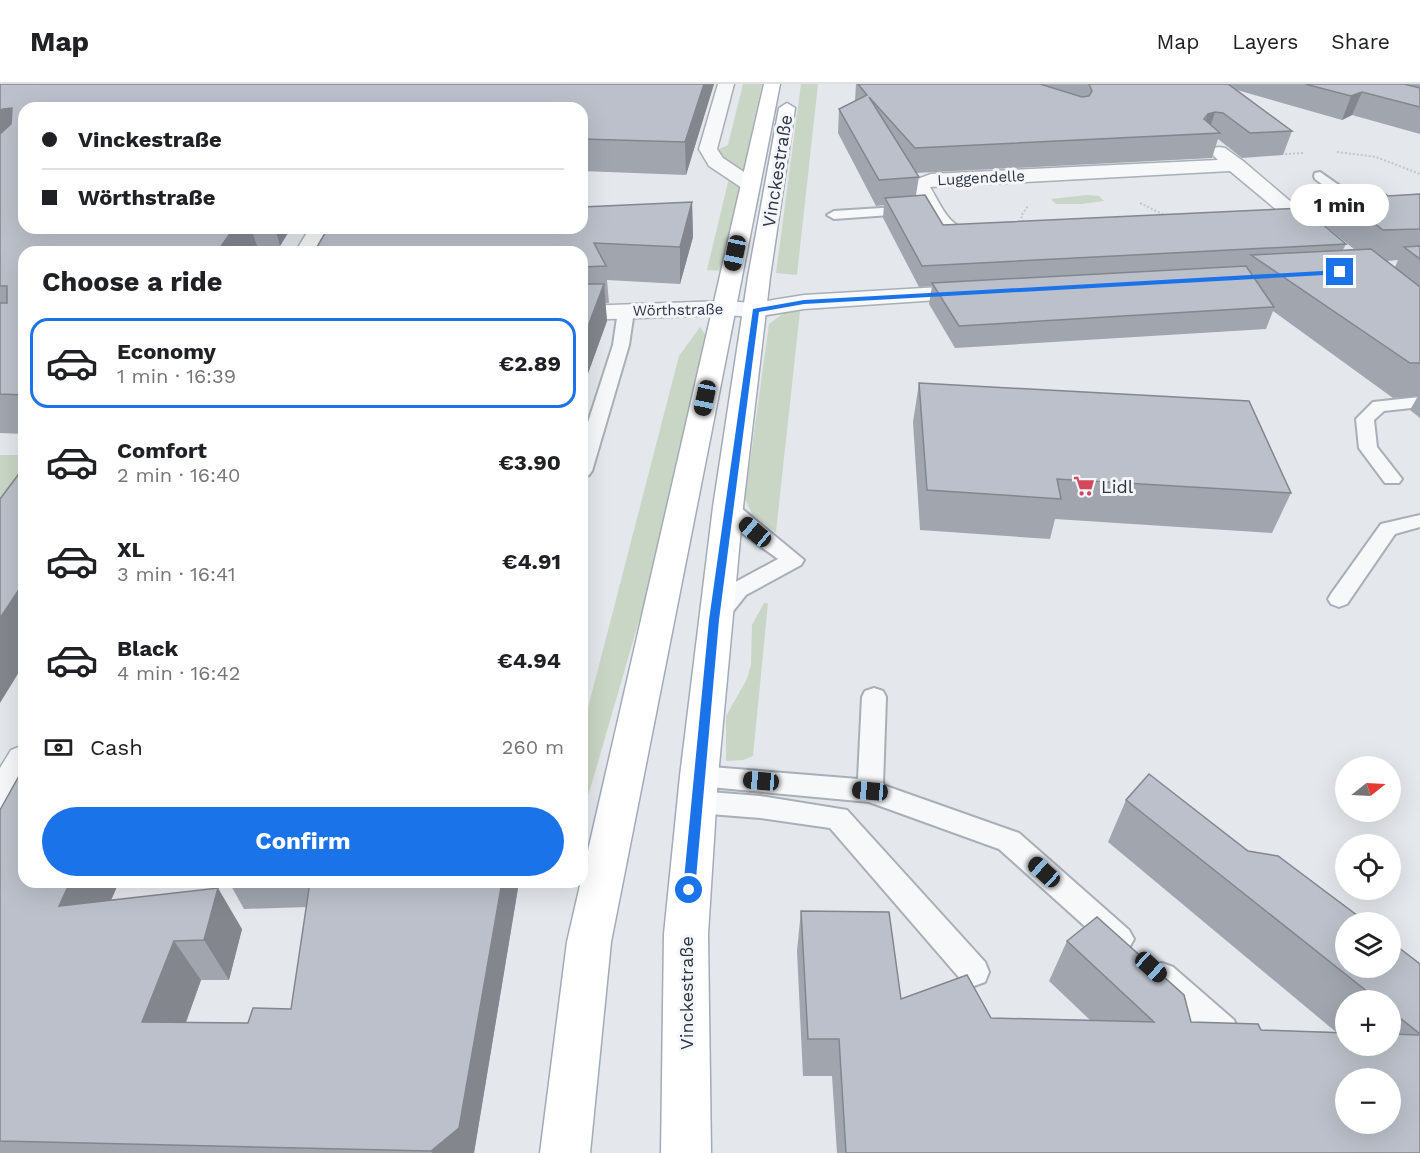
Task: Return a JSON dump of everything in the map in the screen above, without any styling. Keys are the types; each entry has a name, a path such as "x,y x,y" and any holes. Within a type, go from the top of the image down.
{"main road":[{"name":"Vinckestraße","path":"686,1153 686,934 714,620 728,507 739,309 749,184 772,84"},
{"name":"Vinckestraße","path":"565,1153 589,942 792,84"}],"street":[{"name":"Vinckestraße","path":"726,84 708,149 716,162 749,184"},
{"path":"1208,143 1336,249"},
{"name":"Luggendelle","path":"1007,233 966,235 947,229 919,185 931,180 1236,165"},
{"path":"1267,222 1301,220"},
{"name":"Wörthstraße","path":"588,313 739,309 804,302 994,291"},
{"path":"0,804 18,771"}],"lane":[{"path":"1320,176 1368,212 1383,216 1420,217"},
{"path":"834,215 933,208"},
{"path":"588,452 621,345 626,310"},
{"path":"1392,479 1368,448 1365,419 1378,406 1420,402"},
{"path":"714,620 738,590 793,560 744,523 728,507"},
{"path":"1339,599 1388,529 1420,521"},
{"path":"870,791 874,697"},
{"path":"698,789 870,791 1009,841 1222,1031"},
{"path":"698,789 760,807 838,818 974,972"}],"green space":[{"path":"743,84 762,84 743,173 740,174 718,153 719,149 728,145"},
{"path":"801,84 818,84 797,275 776,273"},
{"path":"729,178 740,189 723,271 707,270"},
{"path":"1099,196 1104,201 1056,204 1051,199"},
{"path":"800,311 776,532 752,514 745,498 769,324 784,313"},
{"path":"700,327 707,337 660,548 588,796 588,708 679,356"},
{"path":"0,455 18,455 18,499 0,521"},
{"path":"764,603 768,603 753,756 743,760 726,761 726,716 747,679 751,665 752,625"}],"building":[{"path":"0,84 704,84 685,142 588,139 588,102 18,102 18,234 230,234 221,246 18,246 18,395 0,394 0,303 7,303 7,286 0,286 0,134 11,124 12,108 0,111"},
{"path":"858,84 1040,84 1082,97 1089,96 1092,91 1089,84 1228,84 1292,131 1250,133 1223,113 1215,112 1208,114 1204,119 1220,133 915,148 869,97 919,177 879,180 839,109 867,95"},
{"path":"1305,84 1404,84 1420,88 1420,107 1362,92 1351,96"},
{"path":"1383,192 1388,196 1420,194 1420,229 1383,230 1336,194"},
{"path":"925,195 943,225 1303,208 1346,244 922,266 885,198"},
{"path":"692,202 680,247 594,243 606,266 588,267 588,246 318,246 324,234 588,234 588,207"},
{"path":"1420,246 1420,259 1404,247"},
{"path":"1371,249 1420,287 1420,363 1410,363 1251,255"},
{"path":"1246,266 1274,307 959,326 932,283"},
{"path":"588,284 604,284 588,326"},
{"path":"919,383 1249,401 1291,493 1057,479 1061,499 927,490"},
{"path":"18,475 18,591 0,618 0,499"},
{"path":"1149,774 1248,851 1278,856 1353,912 1335,912 1335,966 1126,800"},
{"path":"18,778 18,888 67,888 59,906 218,888 204,940 174,941 142,1022 248,1023 253,1008 291,1009 309,888 501,888 459,1128 431,1151 0,1141 0,810"},
{"path":"801,911 889,912 901,999 967,975 991,1018 1154,1022 1067,941 1097,917 1184,995 1191,1022 1258,1024 1261,1030 1335,1033 1335,1056 1401,1056 1401,1034 1420,1035 1420,1153 846,1153 839,1039 808,1039"},
{"path":"1401,949 1420,964 1420,1034 1401,1019 1401,990 1365,990 1350,978 1401,978"}],"place":[{"name":"Lidl","path":"1084,486"}],"route":[{"path":"689,890 714,620 755,310 804,302 1340,272"}]}
